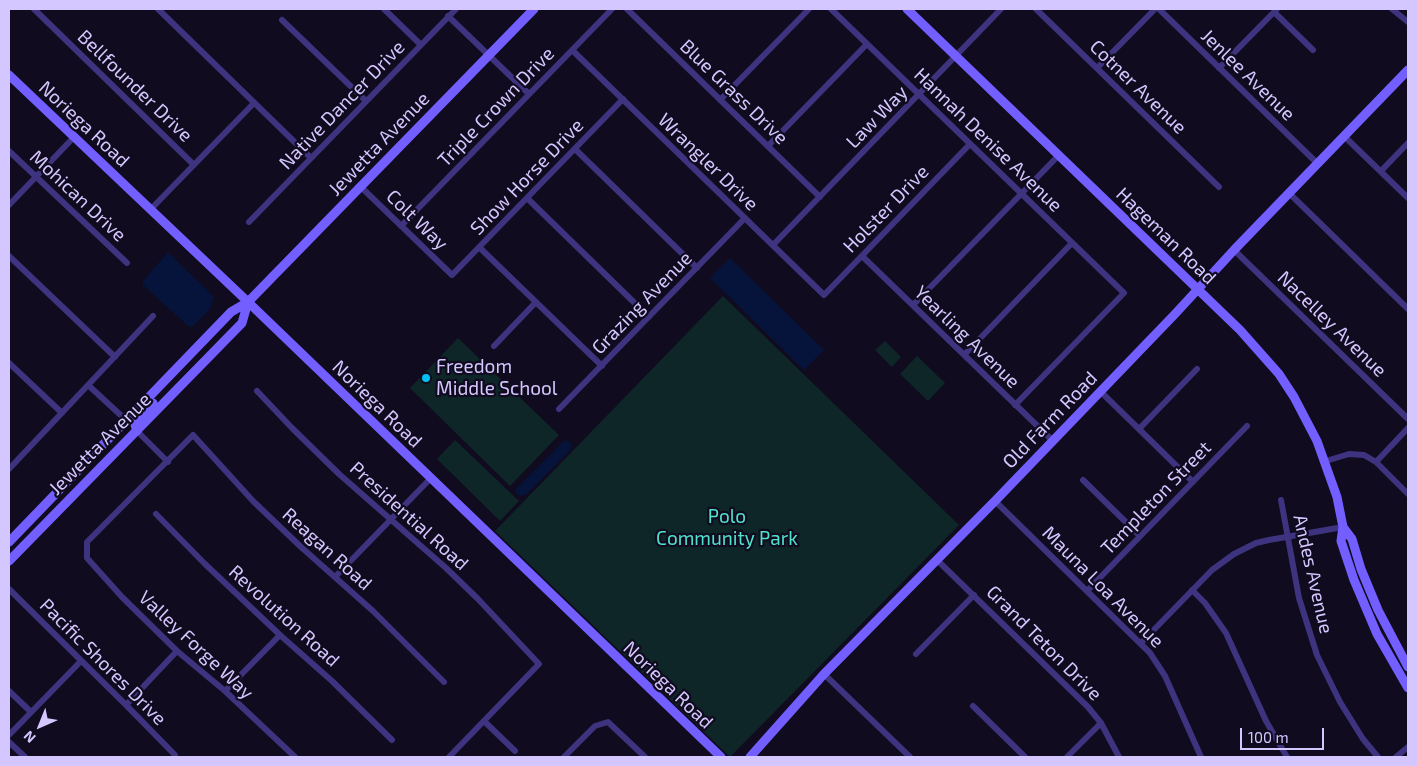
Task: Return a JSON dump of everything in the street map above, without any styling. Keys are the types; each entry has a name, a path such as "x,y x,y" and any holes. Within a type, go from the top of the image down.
{"street":[{"name":"Bellfounder Drive","path":"34,9 194,165"},
{"path":"158,9 311,158"},
{"path":"384,9 421,45"},
{"name":"Native Dancer Drive","path":"249,222 456,9"},
{"name":"Jewetta Avenue","path":"9,542 231,312 248,302 534,9"},
{"name":"Triple Crown Drive","path":"401,226 612,9"},
{"name":"Blue Grass Drive","path":"627,9 820,197"},
{"path":"720,100 809,9"},
{"name":"Hannah Denise Avenue","path":"831,9 1124,293 1015,405"},
{"name":"Hageman Road","path":"907,9 1249,338 1279,374 1306,418 1326,461 1337,497 1343,527 1341,541 1359,594 1384,647 1408,688"},
{"name":"Law Way","path":"773,245 1001,9"},
{"name":"Cotner Avenue","path":"1036,9 1219,187"},
{"path":"1097,68 1157,9"},
{"name":"Jenlee Avenue","path":"1157,9 1318,164"},
{"path":"1392,9 1408,22"},
{"path":"1219,68 1275,10 1313,50"},
{"path":"448,16 529,94"},
{"path":"282,20 366,101"},
{"path":"768,146 867,44"},
{"name":"Wrangler Drive","path":"572,50 824,295"},
{"name":"Old Farm Road","path":"750,757 824,674 995,501 1408,70"},
{"name":"Noriega Road","path":"9,75 721,757"},
{"name":"Show Horse Drive","path":"452,275 623,100"},
{"path":"150,210 254,103"},
{"path":"1344,136 1408,198"},
{"path":"9,206 74,137"},
{"path":"1381,172 1408,143"},
{"name":"Holster Drive","path":"824,295 970,144"},
{"path":"575,149 697,268"},
{"name":"Mohican Drive","path":"9,151 127,263"},
{"path":"913,305 1059,155"},
{"name":"Colt Way","path":"361,187 452,275"},
{"path":"1289,193 1408,309"},
{"path":"527,198 650,317"},
{"name":"Grazing Avenue","path":"559,409 745,218"},
{"path":"964,355 1072,244"},
{"path":"480,247 602,366"},
{"name":"Nacelley Avenue","path":"1234,250 1408,419"},
{"path":"9,256 115,356"},
{"name":"Yearling Avenue","path":"862,256 1052,440"},
{"name":"Jewetta Avenue","path":"9,561 242,323 248,302"},
{"path":"494,346 536,302"},
{"path":"9,469 153,316"},
{"path":"9,362 62,413"},
{"path":"1139,429 1197,369"},
{"path":"164,383 158,398 135,425 137,431 168,462"},
{"path":"88,385 127,421 123,433 98,459 95,472"},
{"name":"Presidential Road","path":"258,390 308,444 478,599 539,664 484,721"},
{"path":"1100,391 1193,482"},
{"name":"Templeton Street","path":"1087,590 1247,426"},
{"path":"1376,462 1408,428"},
{"name":"Reagan Road","path":"168,462 194,435 253,501 374,611 444,682"},
{"path":"1326,461 1349,454 1364,456 1376,462 1408,494"},
{"name":"Valley Forge Way","path":"168,462 87,542 87,558 122,597 177,652 225,691 295,757"},
{"path":"335,577 430,479"},
{"path":"1083,480 1140,536"},
{"name":"Andes Avenue","path":"1281,500 1299,598 1317,655 1340,702 1378,757"},
{"name":"Mauna Loa Avenue","path":"995,501 1141,643 1155,659 1165,676 1201,757"},
{"name":"Revolution Road","path":"156,514 280,635 332,681 392,740"},
{"path":"1141,643 1212,570 1234,554 1256,543 1343,527"},
{"name":"Hageman Road","path":"1343,527 1352,538 1367,583 1382,618 1408,667"},
{"path":"9,551 16,543 17,534"},
{"name":"Grand Teton Drive","path":"936,559 1088,707 1101,722 1119,757"},
{"name":"Pacific Shores Drive","path":"9,589 126,705 175,757"},
{"path":"1192,590 1205,603 1226,633 1266,722 1288,757"},
{"path":"916,654 974,595"},
{"path":"225,691 280,635"},
{"path":"126,705 177,652"},
{"path":"9,735 81,660"},
{"path":"824,674 910,757"},
{"path":"9,690 31,712"},
{"path":"973,706 1025,757"},
{"path":"449,757 484,721 515,751"},
{"path":"564,757 594,726 608,722 645,757"},
{"path":"1067,757 1101,722"},
{"path":"9,742 25,757"},
{"path":"1396,757 1408,747"}],"green space":[{"name":"Polo Community Park","path":"723,296 959,525 730,757 495,531"},
{"path":"458,338 559,435 510,486 410,388"},
{"path":"885,341 901,357 892,367 875,350"},
{"path":"917,356 945,383 928,401 900,374"},
{"path":"455,440 519,501 500,521 437,459"}],"water":[{"path":"168,252 214,297 210,309 192,327 188,326 143,285 143,281"},
{"path":"730,258 824,350 804,370 710,278"},
{"path":"565,440 571,443 571,449 527,494 518,495 515,491 517,488"}],"place":[{"name":"Freedom Middle School","path":"426,378"}]}
